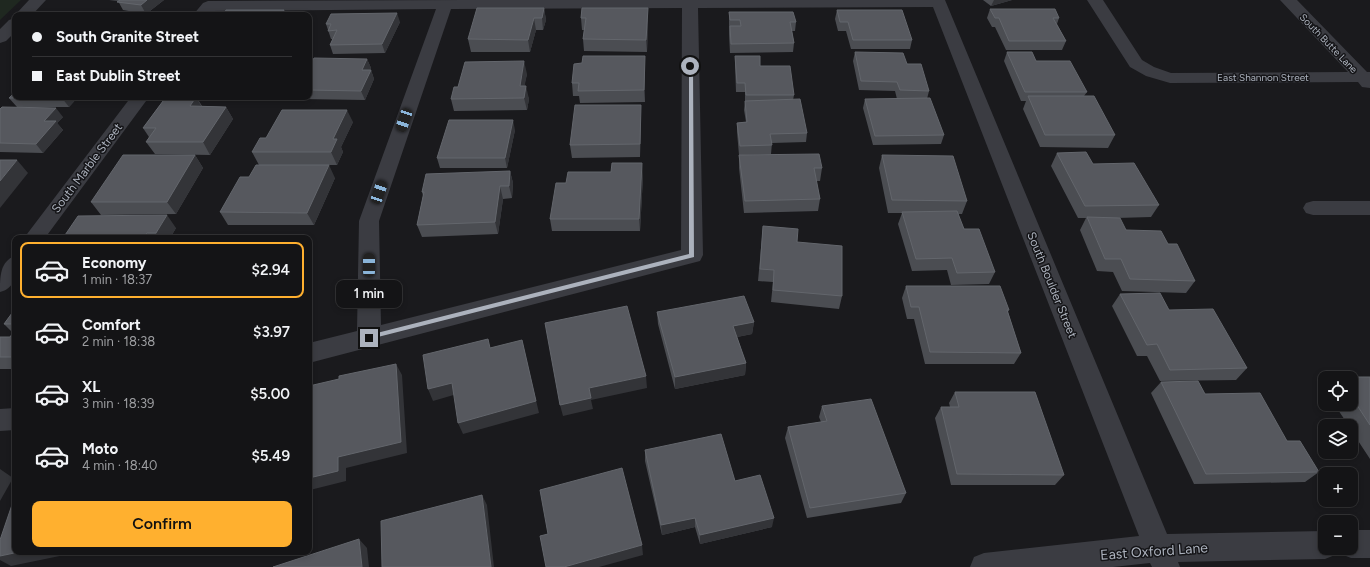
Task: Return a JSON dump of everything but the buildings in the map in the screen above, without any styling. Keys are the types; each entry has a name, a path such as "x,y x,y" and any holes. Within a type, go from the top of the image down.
{"street":[{"path":"26,12 38,0"},
{"name":"East Shannon Street","path":"1095,0 1136,63 1144,70 1156,74 1170,78 1367,80"},
{"name":"South Butte Lane","path":"1288,0 1367,80"},
{"name":"South Boulder Street","path":"690,4 939,2 1162,558"},
{"path":"205,10 445,5 690,4 692,255 312,352"},
{"path":"369,338 369,221 445,5"},
{"path":"0,38 12,26"},
{"name":"South Marble Street","path":"36,235 138,100"},
{"path":"1313,208 1370,208"},
{"path":"0,284 12,268"},
{"path":"0,420 12,419"},
{"path":"1358,544 1370,544"},
{"name":"East Oxford Lane","path":"984,567 1162,558 1318,546"}],"shaded area":[{"path":"0,0 21,0 0,20"}],"route":[{"path":"369,338 692,255 690,66"}]}
